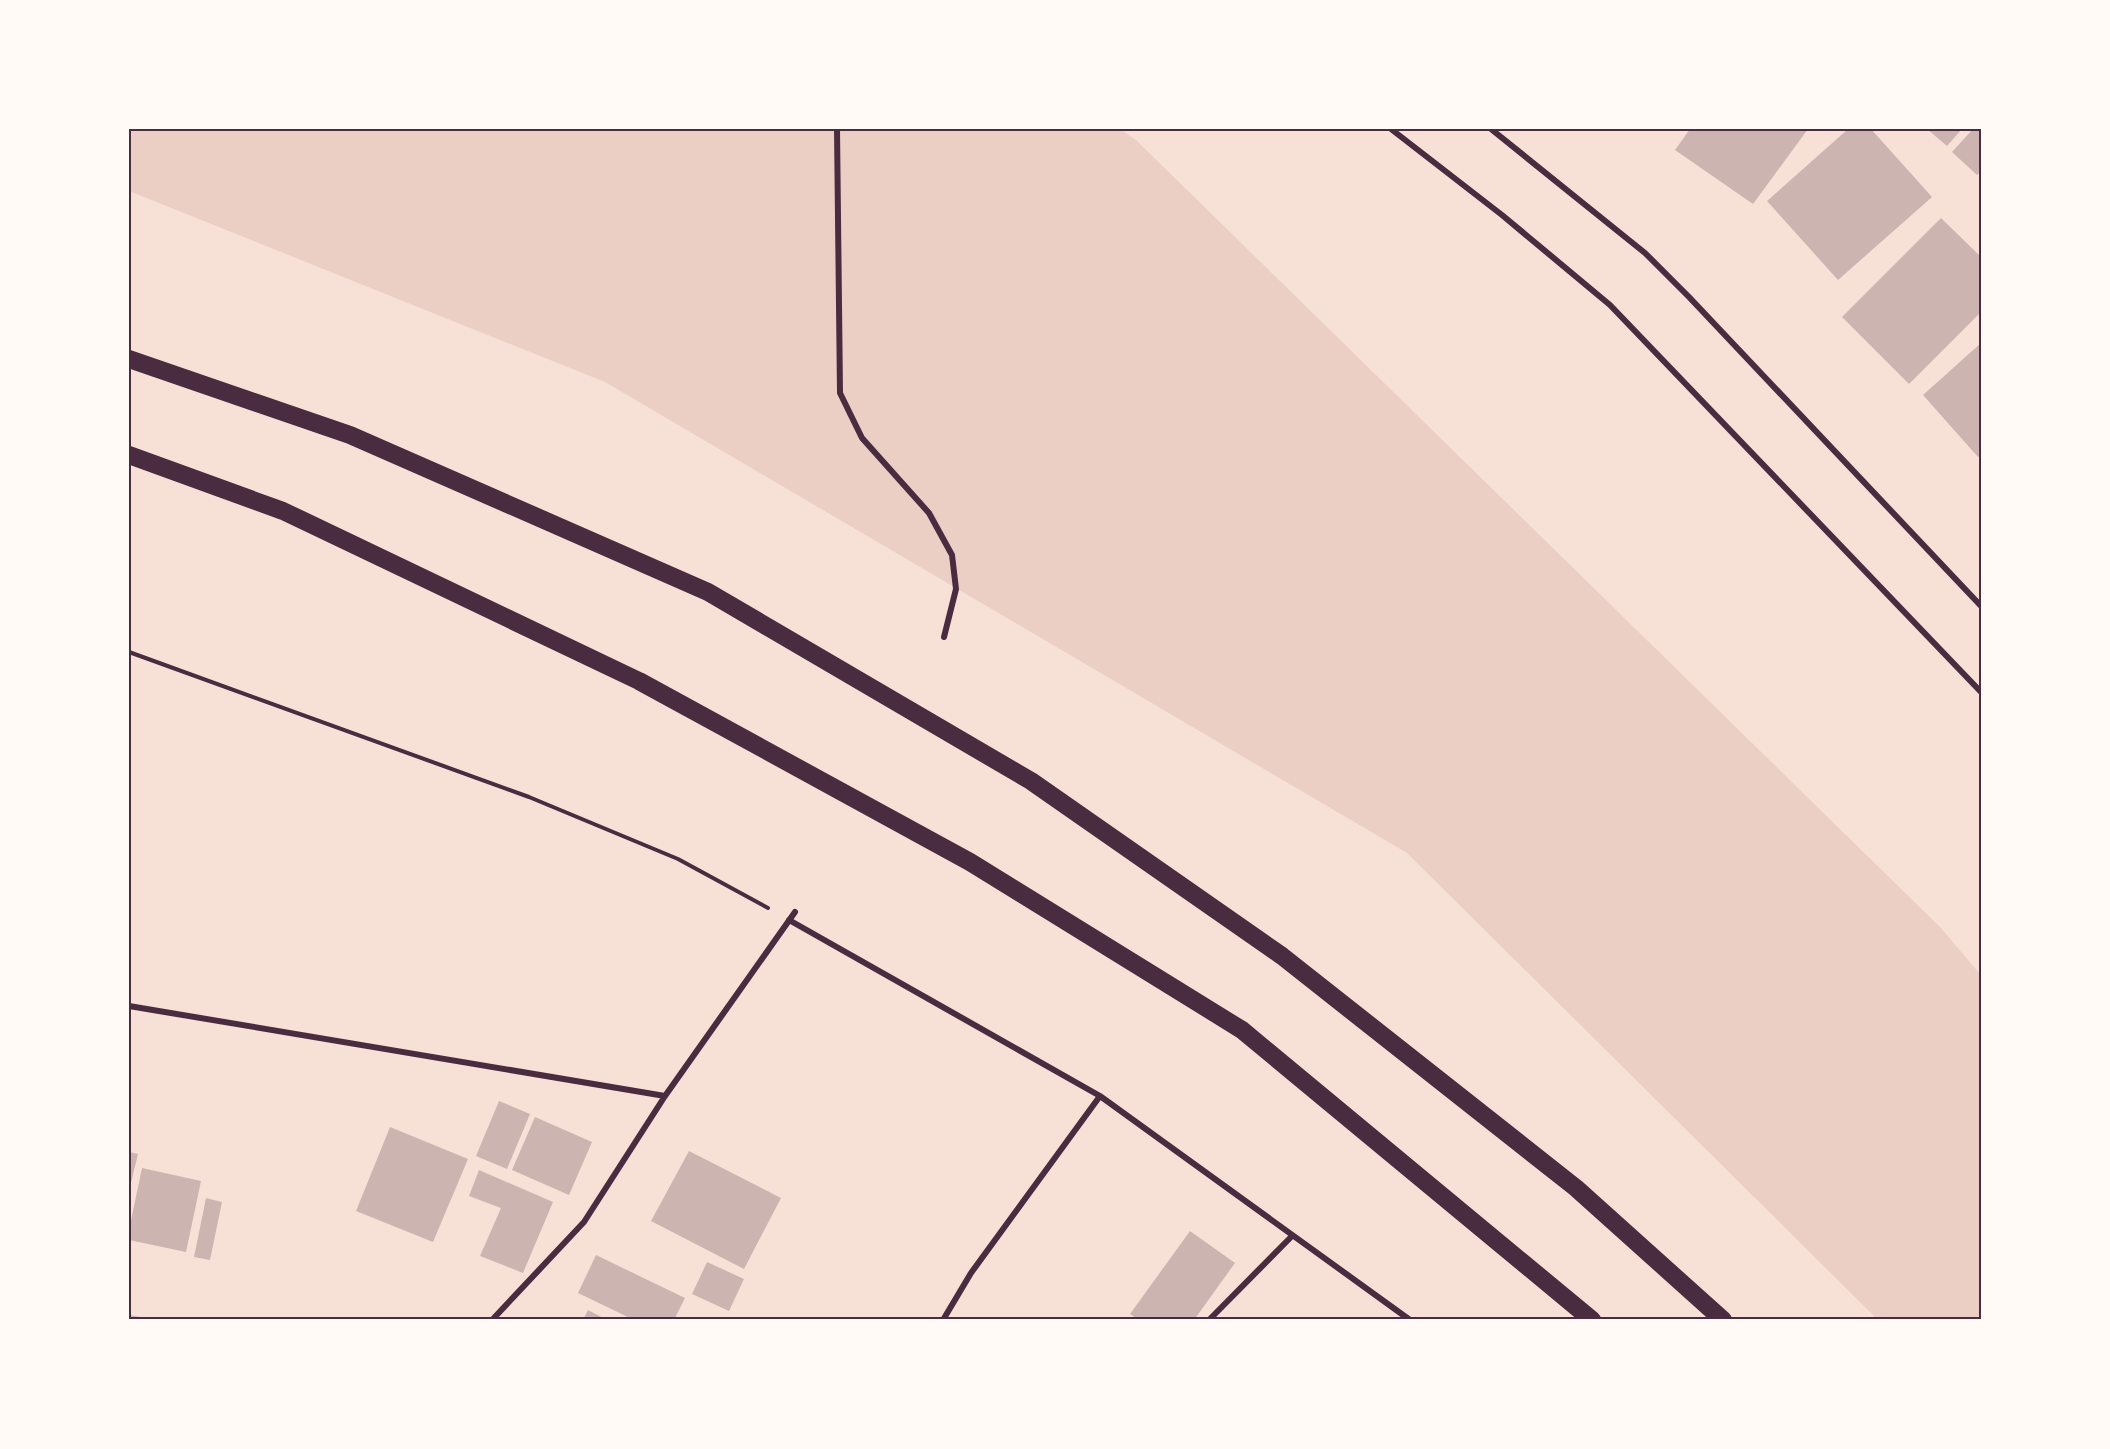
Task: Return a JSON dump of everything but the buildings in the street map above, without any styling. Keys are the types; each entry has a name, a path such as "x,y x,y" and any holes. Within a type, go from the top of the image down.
{"highway":[{"path":"129,359 350,435 708,592 1031,781 1282,956 1576,1188 1723,1320"},
{"path":"129,455 283,511 628,676 970,862 1242,1030 1592,1320"}],"street":[{"path":"837,129 840,393 862,438 929,513 952,555 956,590 944,637"},
{"path":"1391,129 1502,215 1610,305 1981,692"},
{"path":"1491,129 1644,253 1689,297 1981,606"},
{"path":"492,1320 584,1222 665,1096 795,912"},
{"path":"789,920 1100,1096 1410,1320"},
{"path":"129,1006 665,1096"},
{"path":"943,1320 971,1273 1100,1096"},
{"path":"1209,1320 1292,1236"}],"path":[{"path":"129,652 529,797 678,859 789,920"}],"shaded area":[{"path":"129,129 1120,129 1136,140 1940,927 1981,975 1981,1320 1878,1320 1407,853 605,382 129,191"}]}
